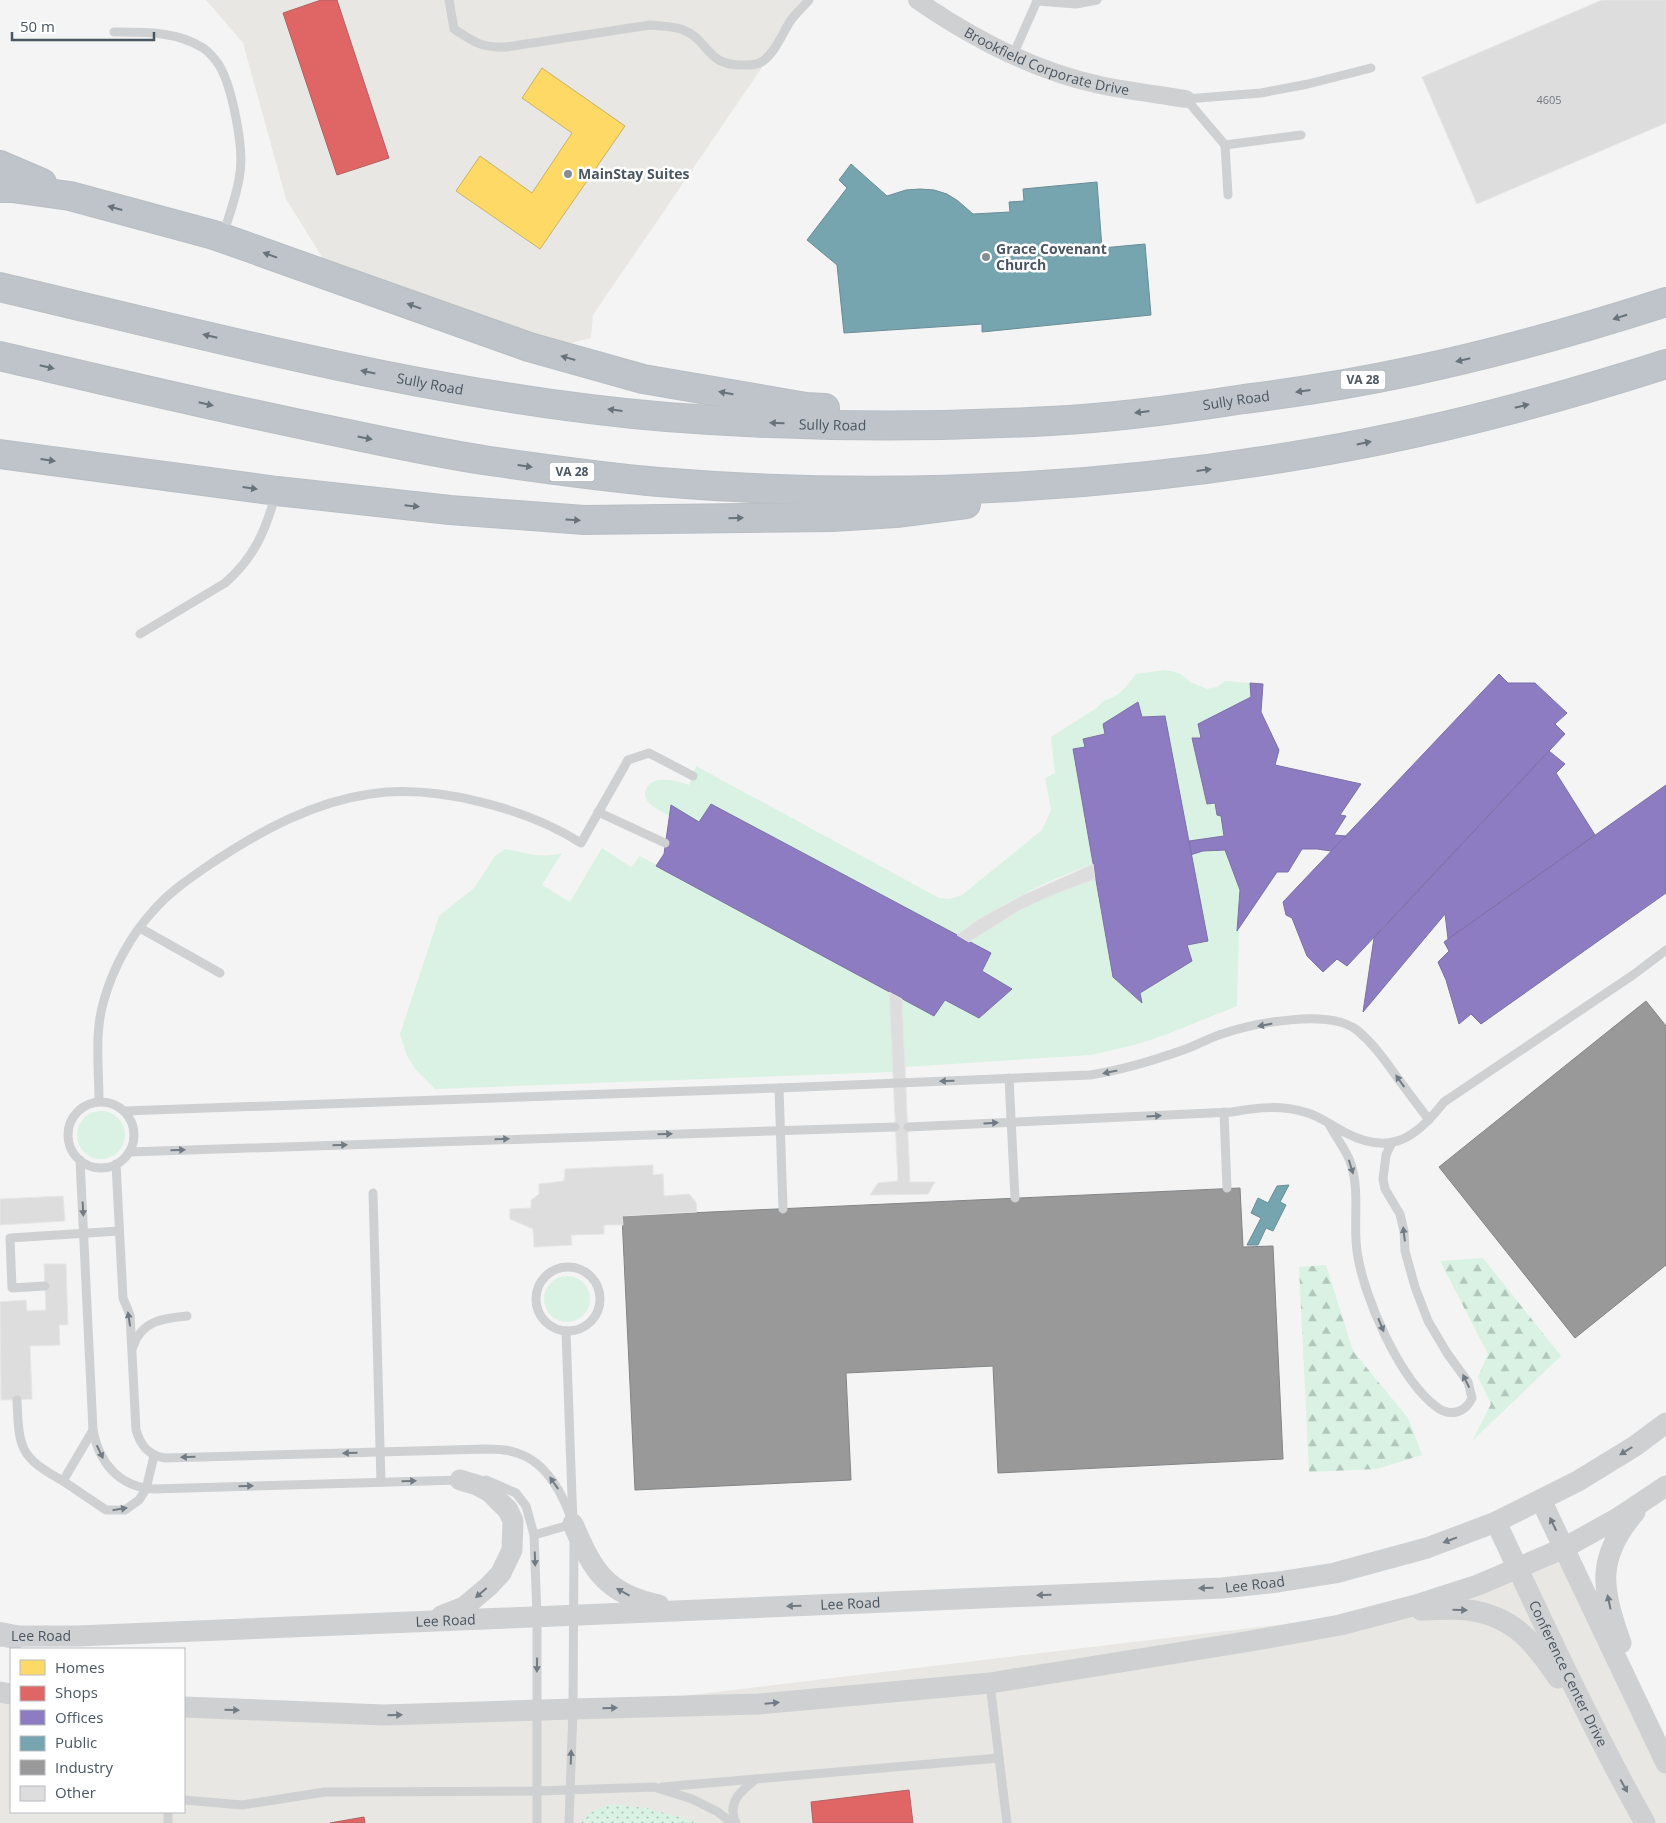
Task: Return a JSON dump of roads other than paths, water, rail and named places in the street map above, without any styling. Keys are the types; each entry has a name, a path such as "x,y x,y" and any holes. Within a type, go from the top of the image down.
{"highway":[{"path":"0,165 70,196"},
{"path":"0,188 70,196 222,238 529,348 643,379 806,407 923,417 1053,421"},
{"name":"Sully Road","path":"0,287 346,367 456,388 558,404 666,416 815,424 919,425 1053,421 1211,404 1309,390 1410,372 1511,348 1666,302"},
{"name":"VA 28","path":"0,356 201,403 404,446 486,460 658,482 851,491 931,490 1072,483 1156,476 1236,466 1316,453 1448,425 1590,388 1666,364"},
{"path":"0,454 277,492 450,510 584,520 832,517 925,510 1156,476"}],"street":[{"name":"Brookfield Corporate Drive","path":"917,0 944,19 1013,55 1065,75 1098,84 1186,99"},
{"name":"Lee Road","path":"5,1636 108,1635 1212,1588 1278,1582 1335,1573 1427,1548 1496,1522 1578,1481 1635,1446 1666,1423"},
{"path":"430,1621 464,1607 478,1596 501,1574 512,1550 513,1521 508,1510 490,1492 477,1485 460,1480"},
{"path":"185,1708 384,1715 759,1704 990,1683 1242,1643 1340,1624 1393,1611 1478,1585 1564,1548 1618,1518 1666,1486"},
{"path":"1541,1500 1662,1755"},
{"path":"1646,1500 1616,1538 1608,1554 1605,1577 1608,1600 1615,1623 1662,1755"},
{"name":"Conference Center Drive","path":"1496,1522 1609,1756 1645,1823"},
{"path":"573,1524 584,1552 596,1571 606,1582 623,1593 640,1600 686,1610"},
{"path":"1393,1611 1467,1610 1504,1620 1518,1629 1543,1655 1609,1756"}],"lane":[{"path":"449,0 454,29 488,48 506,47 650,25 681,29 695,38 713,58 723,64 745,65 761,62 772,52 792,19 809,0"},
{"path":"1013,55 1037,0 1076,4 1097,0"},
{"path":"114,32 150,32 184,39 204,49 219,65 234,112 241,160 240,174 222,238"},
{"path":"1186,99 1261,93 1308,84 1371,68"},
{"path":"1186,99 1225,145 1228,195"},
{"path":"1225,145 1301,135"},
{"path":"140,634 225,583 234,574 254,550 262,535 277,492"},
{"path":"99,1102 98,1038 102,1010 104,998 121,958 131,940 154,909 181,885 238,846 320,806 371,794 410,792 460,797 521,814 563,832 581,843 628,760 649,754 693,776"},
{"path":"598,812 666,843"},
{"path":"140,928 220,973"},
{"path":"908,1127 1224,1112 1267,1106 1290,1108 1310,1113 1364,1140 1392,1142 1402,1140 1415,1133 1444,1102 1633,975 1666,950"},
{"path":"124,1111 778,1088 1106,1073 1186,1049 1239,1030 1286,1020 1326,1019 1340,1022 1357,1030 1370,1042 1429,1120"},
{"path":"1010,1078 1015,1198"},
{"path":"778,1088 782,1209"},
{"path":"99,1102 116,1105 124,1111 130,1118 133,1128 132,1146 129,1152 116,1164 98,1168 90,1166 74,1154 68,1138 68,1130 71,1120 78,1111 86,1105 99,1102"},
{"path":"1224,1112 1227,1188"},
{"path":"1329,1124 1351,1162 1356,1198 1357,1251 1365,1282 1385,1335 1416,1387 1430,1402 1440,1410 1450,1413 1458,1412 1465,1409 1472,1398 1468,1382 1447,1353 1428,1321 1415,1287 1406,1251 1400,1214 1385,1189 1384,1166 1386,1155 1392,1142"},
{"path":"129,1152 895,1127"},
{"path":"80,1160 93,1430 101,1457 121,1479 146,1489 481,1479 516,1493 526,1506 534,1535 537,1616 537,1823"},
{"path":"116,1164 123,1298 130,1315 136,1430 139,1440 146,1450 154,1456 165,1458 486,1449 518,1453 549,1476 566,1504 573,1524"},
{"path":"373,1194 381,1482"},
{"path":"45,1286 12,1288 10,1238 119,1231"},
{"path":"572,1267 588,1274 595,1283 599,1292 599,1302 597,1312 586,1325 577,1330 566,1331 549,1325 541,1317 535,1298 543,1278 553,1270 572,1267"},
{"path":"132,1352 136,1337 145,1327 171,1317 187,1316"},
{"path":"566,1331 573,1524 574,1614 574,1709 569,1823"},
{"path":"17,1400 20,1437 28,1458 106,1510 125,1510 139,1500 146,1489 154,1456"},
{"path":"63,1481 93,1430"},
{"path":"534,1535 573,1524"},
{"path":"990,1683 1007,1823"},
{"path":"185,1800 242,1804 325,1792 537,1791 654,1787 999,1758"},
{"path":"736,1823 733,1810 735,1800 740,1791 757,1778"},
{"path":"654,1787 692,1799 718,1812 732,1823"}],"place":[{"name":"MainStay Suites","path":"568,174"},
{"name":"Grace Covenant Church","path":"986,257"}]}
